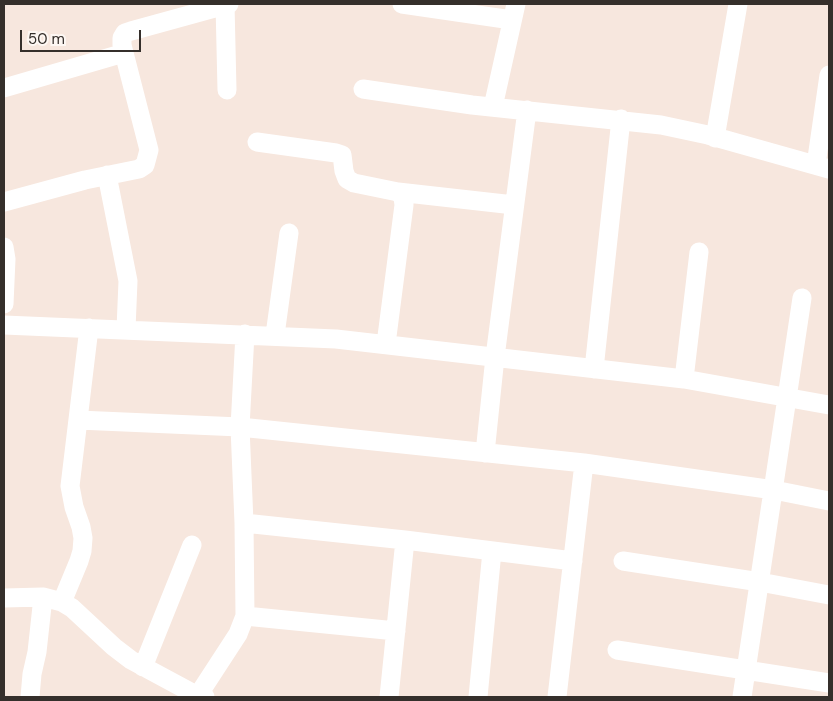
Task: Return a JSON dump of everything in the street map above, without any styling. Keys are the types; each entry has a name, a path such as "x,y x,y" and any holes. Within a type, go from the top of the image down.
{"street":[{"path":"4,202 85,180 139,169 144,165 148,150 124,53 122,38 125,33 226,4 227,90"},
{"path":"402,4 514,12 492,107"},
{"path":"715,138 738,4"},
{"path":"4,88 124,53"},
{"path":"363,89 436,101 621,119 661,125 823,167 829,75"},
{"path":"485,453 526,110"},
{"path":"594,369 621,119"},
{"path":"257,142 342,155 347,179 354,183 398,192 514,205"},
{"path":"107,175 128,281 126,329"},
{"path":"386,344 404,205 403,197 398,192"},
{"path":"275,335 289,233"},
{"path":"4,247 6,259 4,304"},
{"path":"684,379 699,252"},
{"path":"742,697 802,298"},
{"path":"4,324 336,338 684,379 829,405"},
{"path":"62,602 79,561 82,545 81,527 74,507 70,486 89,328"},
{"path":"4,598 43,597 62,602 72,608 114,647 144,667 200,697 238,634 245,616 240,427 245,334"},
{"path":"78,420 240,427 584,463 774,490 829,500"},
{"path":"557,697 584,463"},
{"path":"244,523 405,540 572,561"},
{"path":"388,697 405,540"},
{"path":"144,667 192,545"},
{"path":"478,697 492,551"},
{"path":"623,561 760,582 829,595"},
{"path":"30,697 43,597"},
{"path":"245,616 396,631"},
{"path":"617,650 829,683"}]}
